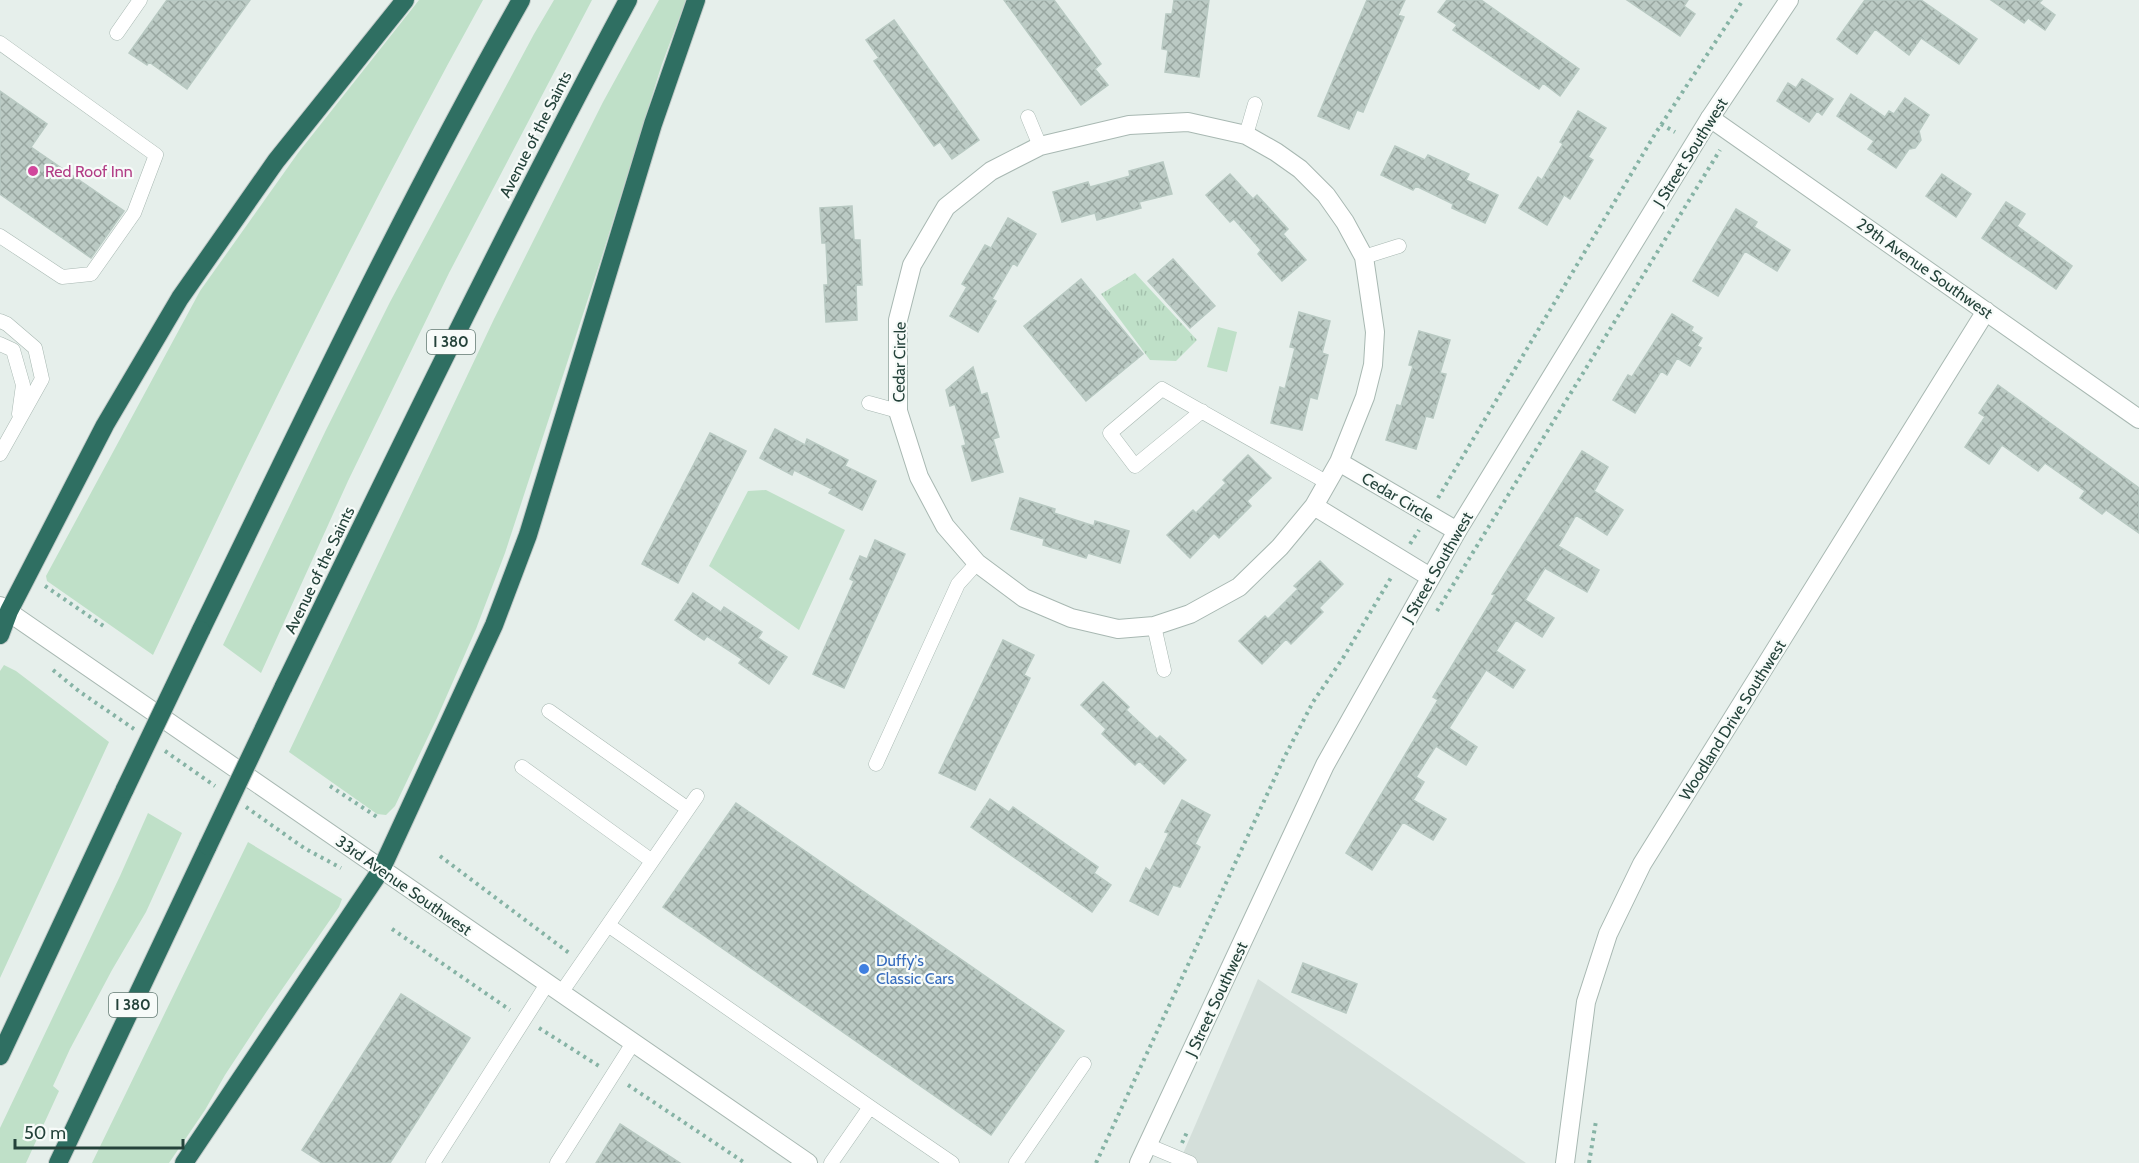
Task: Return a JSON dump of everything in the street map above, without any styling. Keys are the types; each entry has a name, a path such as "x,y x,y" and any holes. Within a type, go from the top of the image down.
{"highway":[{"path":"0,635 4,608 105,425 180,298 276,161 405,0"},
{"path":"0,1056 125,789 360,301 521,0"},
{"name":"Avenue of the Saints","path":"58,1163 283,688 451,341 628,0"},
{"path":"184,1163 381,870 494,625 528,535 652,123 696,0"}],"street":[{"name":"J Street Southwest","path":"1139,1163 1325,765 1430,577 1710,118 1789,0"},
{"name":"29th Avenue Southwest","path":"1710,118 2139,419"},
{"name":"Cedar Circle","path":"1188,122 1246,135 1276,152 1300,169 1313,182 1345,222 1364,257 1375,332 1373,364 1365,397 1339,462 1314,506 1280,547 1239,586 1190,614 1154,626 1118,629 1071,618 1024,598 977,563 945,526 919,477 898,411 898,320 912,265 946,207 991,171 1040,146 1129,125 1188,122"},
{"name":"Woodland Drive Southwest","path":"1565,1163 1586,1002 1608,934 1642,864 1986,311"},
{"name":"Cedar Circle","path":"1339,462 1457,531"},
{"path":"1314,506 1430,577"},
{"name":"33rd Avenue Southwest","path":"4,608 808,1163"}],"lane":[{"path":"117,33 140,0"},
{"path":"0,43 156,155 134,213 91,274 62,277 0,236"},
{"path":"1246,135 1255,104"},
{"path":"1028,117 1040,146"},
{"path":"1364,257 1399,246"},
{"path":"0,321 7,324 35,348 42,380 0,454"},
{"path":"0,344 13,350 23,385 18,422"},
{"path":"1202,411 1135,466 1110,433 1162,389 1202,411 1328,483"},
{"path":"869,403 898,411"},
{"path":"876,764 958,584 977,563"},
{"path":"1154,626 1164,670"},
{"path":"549,711 688,809"},
{"path":"522,768 652,861"},
{"path":"433,1163 524,1019 583,962 697,796"},
{"path":"608,925 952,1163"},
{"path":"557,1163 633,1043"},
{"path":"1016,1163 1084,1064"},
{"path":"831,1163 870,1107"},
{"path":"1147,1145 1190,1163"}],"path":[{"path":"1434,505 1661,124 1743,0"},
{"path":"1661,124 1675,132"},
{"path":"1434,616 1721,149"},
{"path":"1407,550 1422,524"},
{"path":"1096,1163 1284,758 1313,702 1343,658 1396,568"},
{"path":"45,586 105,627"},
{"path":"46,664 80,692 138,732"},
{"path":"158,746 216,787"},
{"path":"330,786 377,817"},
{"path":"245,807 304,848 350,873"},
{"path":"441,856 482,889 583,962"},
{"path":"392,928 524,1019 670,1111 745,1163"},
{"path":"1589,1163 1596,1121"}],"shaded area":[{"path":"1258,979 1526,1163 1179,1163"}],"green space":[{"path":"419,0 483,0 396,161 313,324 153,655 47,581 46,576 200,291 298,153"},
{"path":"554,0 592,0 449,273 348,481 261,673 223,645 390,302"},
{"path":"659,0 686,0 662,64 505,553 476,629 395,806 386,815 377,814 289,752 494,319 603,102"},
{"path":"1135,273 1197,340 1176,361 1150,360 1101,294"},
{"path":"1218,327 1237,332 1227,372 1207,367"},
{"path":"766,490 845,530 799,630 709,566 748,491"},
{"path":"4,665 16,671 109,742 0,978 0,671"},
{"path":"148,813 182,833 146,912 70,1049 53,1086 59,1091 26,1163 0,1163 0,1128"},
{"path":"248,842 342,899 339,907 267,1011 169,1163 92,1163"}],"building":[{"path":"167,0 250,0 187,89 149,62 147,65 129,53"},
{"path":"1004,0 1054,0 1101,64 1095,69 1108,85 1081,105"},
{"path":"1174,0 1209,0 1199,77 1165,72 1168,50 1162,49 1166,14 1172,14"},
{"path":"1367,0 1405,0 1398,15 1404,17 1363,112 1357,110 1349,129 1318,116"},
{"path":"1447,0 1481,0 1579,69 1560,96 1543,83 1539,89 1453,30 1457,25 1438,12"},
{"path":"1627,0 1688,0 1684,6 1695,14 1680,36"},
{"path":"1865,0 1921,0 1977,39 1959,64 1921,38 1909,55 1875,29 1857,54 1837,39"},
{"path":"1991,0 2042,0 2039,3 2055,15 2045,30 2028,18 2024,23"},
{"path":"894,20 979,140 952,159 940,142 934,146 874,61 879,58 866,40"},
{"path":"1802,79 1833,99 1822,115 1817,111 1809,122 1777,101 1788,83 1796,88"},
{"name":"Red Roof Inn","path":"0,91 47,124 31,147 124,211 91,258 0,194"},
{"path":"1851,94 1885,117 1889,111 1894,114 1905,98 1929,115 1919,131 1921,140 1915,148 1909,149 1896,168 1868,149 1874,141 1837,116"},
{"path":"1578,111 1606,128 1588,157 1593,160 1570,199 1564,195 1547,225 1519,208 1538,177 1542,180 1563,144 1560,142"},
{"path":"1395,146 1425,160 1428,155 1469,174 1466,180 1498,195 1485,223 1452,208 1453,204 1416,186 1413,190 1381,175"},
{"path":"1163,162 1172,194 1139,202 1141,208 1097,220 1095,213 1062,222 1053,192 1088,182 1090,187 1130,176 1129,171"},
{"path":"1230,174 1253,199 1257,195 1288,229 1283,234 1306,260 1282,281 1258,254 1261,250 1234,219 1230,222 1206,195"},
{"path":"1942,174 1971,194 1956,217 1926,196"},
{"path":"2006,202 2025,214 2017,226 2072,266 2056,289 1982,238"},
{"path":"852,206 854,240 860,240 862,285 856,285 857,320 826,322 824,285 828,285 826,243 822,243 820,208"},
{"path":"1736,209 1757,222 1754,227 1790,250 1777,271 1745,251 1718,296 1693,281"},
{"path":"1008,218 1036,234 1017,266 1013,263 992,299 996,301 978,332 950,316 967,287 962,284 985,245 991,248"},
{"path":"1173,259 1215,306 1190,328 1148,281"},
{"path":"1081,279 1143,354 1086,401 1024,326"},
{"path":"1299,312 1330,321 1322,353 1328,355 1317,399 1310,397 1302,430 1271,423 1280,387 1285,389 1295,348 1290,347"},
{"path":"1672,314 1693,327 1691,331 1702,338 1697,346 1701,348 1690,366 1677,358 1667,375 1661,371 1635,413 1613,400 1628,375 1632,377"},
{"path":"1419,331 1450,340 1440,373 1446,374 1433,418 1426,416 1416,449 1386,440 1397,405 1401,406 1413,366 1409,365"},
{"path":"973,367 981,395 987,393 999,437 993,439 1003,472 972,481 962,446 966,445 955,404 950,406 946,390"},
{"path":"1998,385 2139,488 2139,533 2106,510 2102,514 2080,498 2085,491 2045,463 2038,471 2002,445 1989,464 1965,447 1985,417 1979,413"},
{"path":"775,429 805,445 807,439 848,460 845,466 876,481 862,510 829,493 832,489 794,470 792,475 760,458"},
{"path":"710,433 746,451 678,583 642,564"},
{"path":"1582,451 1608,467 1594,491 1623,510 1607,535 1576,515 1558,546 1599,570 1587,592 1545,568 1525,600 1554,618 1542,637 1516,620 1496,651 1525,670 1513,688 1486,670 1449,728 1477,747 1466,765 1436,746 1416,777 1424,782 1413,800 1446,819 1433,840 1403,822 1372,870 1346,853 1438,700 1433,697 1495,595 1492,594"},
{"path":"1248,455 1271,478 1247,501 1251,506 1219,538 1214,533 1190,558 1167,535 1193,510 1196,513 1226,483 1223,480"},
{"path":"1020,498 1055,509 1054,513 1094,526 1095,521 1129,531 1120,563 1088,553 1086,558 1043,545 1044,539 1011,529"},
{"path":"875,540 905,554 844,688 813,674 854,581 850,579 860,556 867,559"},
{"path":"1320,561 1343,584 1319,608 1323,612 1291,644 1286,639 1262,664 1239,641 1265,616 1268,619 1298,589 1294,586"},
{"path":"693,593 721,612 724,607 762,632 758,638 787,657 769,684 739,663 742,659 707,636 704,640 675,620"},
{"path":"1003,640 1034,655 1024,675 1030,678 975,790 939,773"},
{"path":"1103,682 1129,707 1126,710 1157,739 1160,736 1186,760 1164,784 1139,761 1135,765 1102,734 1106,729 1081,705"},
{"path":"990,799 1009,812 1013,807 1098,867 1094,873 1111,885 1092,912 971,827"},
{"path":"1182,800 1210,815 1195,844 1200,847 1180,887 1173,885 1158,915 1130,901 1146,868 1150,871 1169,833 1165,832"},
{"name":"Duffy's Classic Cars","path":"736,803 1064,1031 991,1135 663,907"},
{"path":"1303,963 1357,984 1346,1013 1292,992"},
{"path":"401,994 470,1038 390,1163 322,1163 302,1150"},
{"path":"620,1124 680,1163 596,1163"}],"place":[{"name":"Red Roof Inn","path":"33,171"},
{"name":"Duffy's Classic Cars","path":"864,969"}]}
